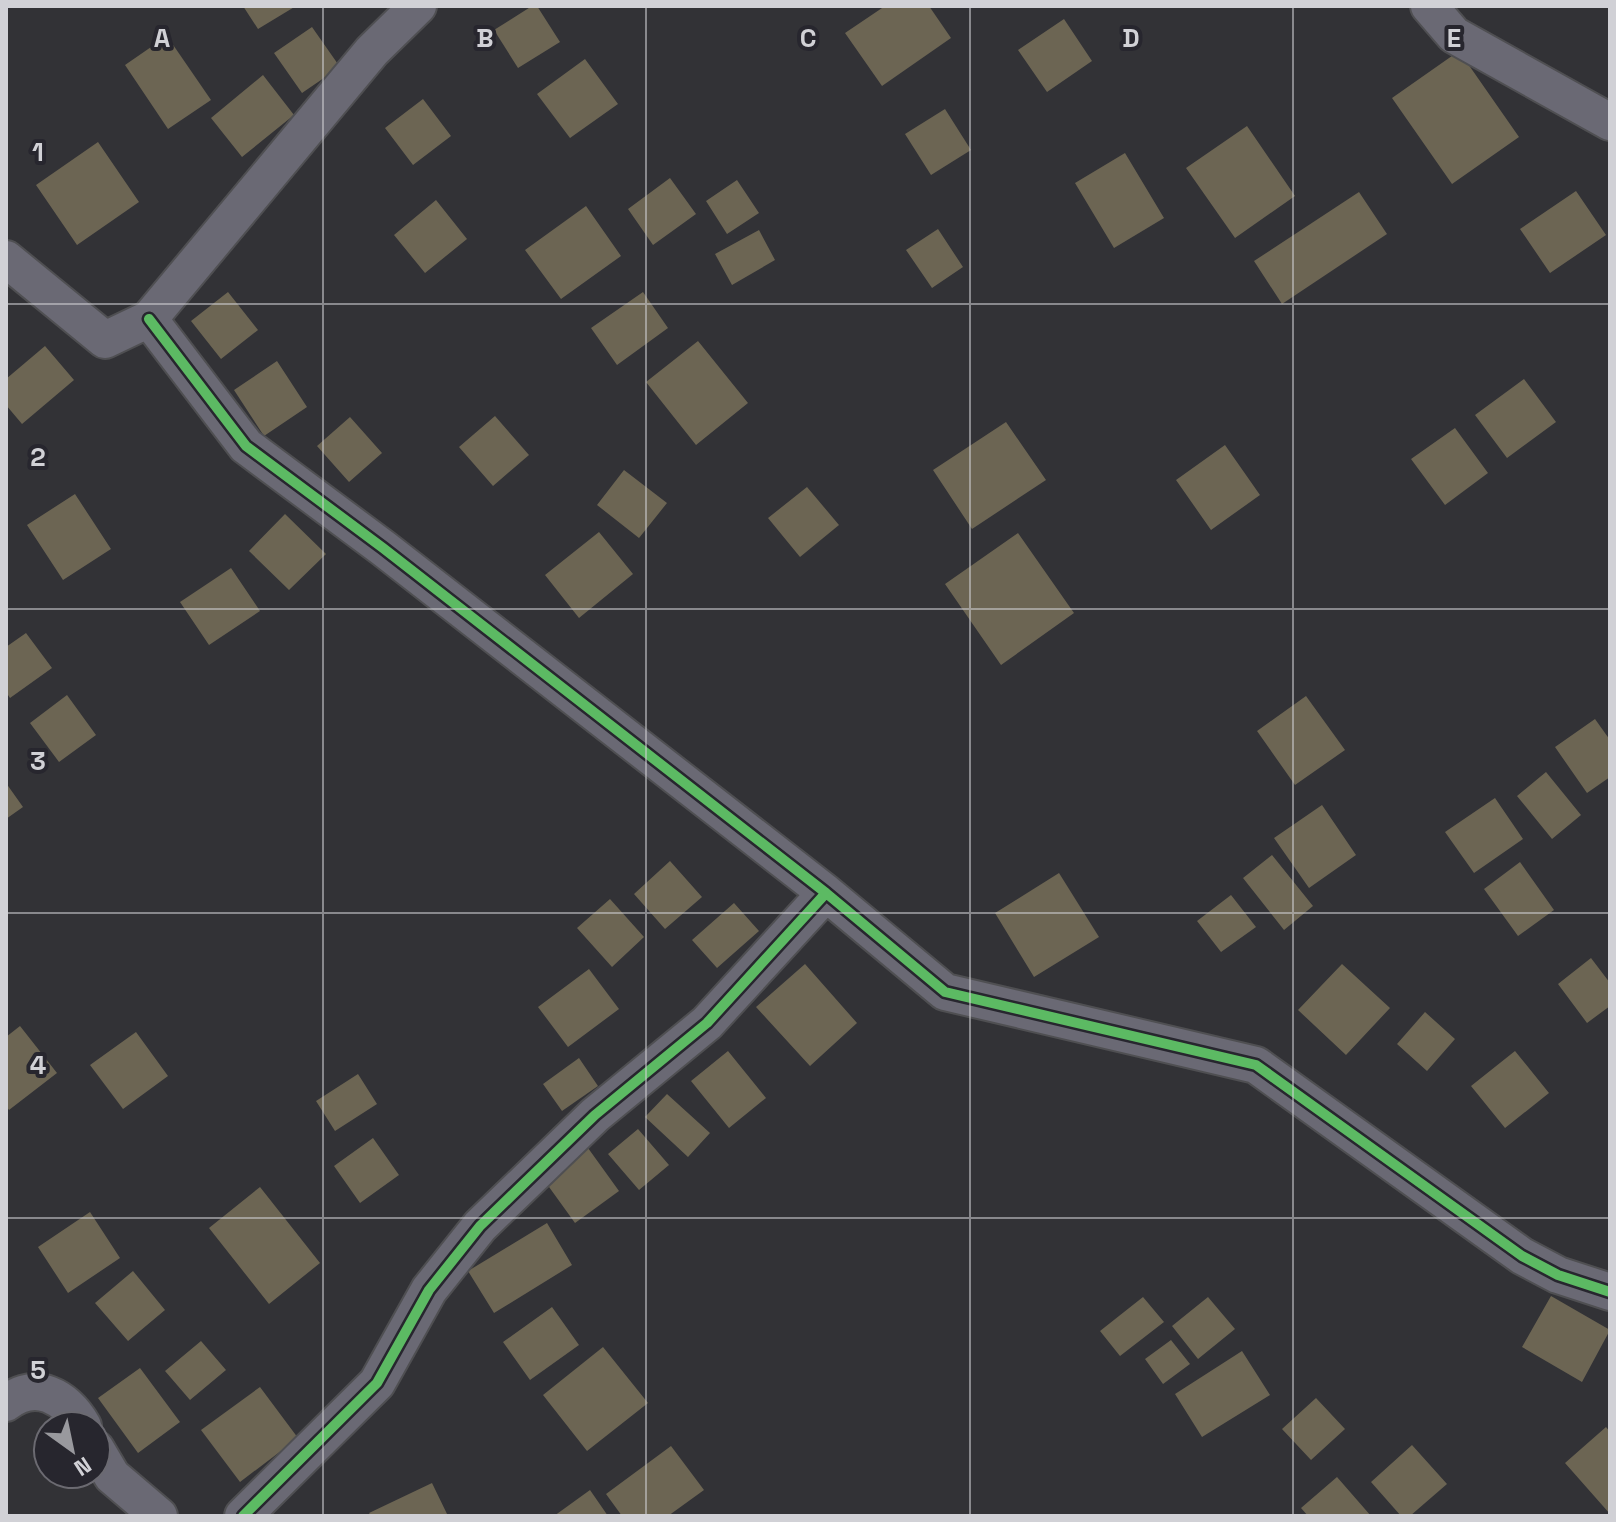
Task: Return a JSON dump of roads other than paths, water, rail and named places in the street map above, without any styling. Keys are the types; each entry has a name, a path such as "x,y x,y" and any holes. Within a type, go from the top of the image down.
{"street":[{"path":"6,259 105,340 149,319 372,51 418,6"},
{"path":"1429,6 1454,35 1608,118"},
{"path":"149,319 246,446 383,548 826,893 945,992 1256,1065 1522,1256 1558,1275 1610,1292"},
{"path":"243,1516 377,1383 429,1290 480,1226 595,1115 707,1023 826,893"},
{"path":"6,1403 17,1394 41,1391 58,1398 72,1410"},
{"path":"112,1476 159,1516"}]}
